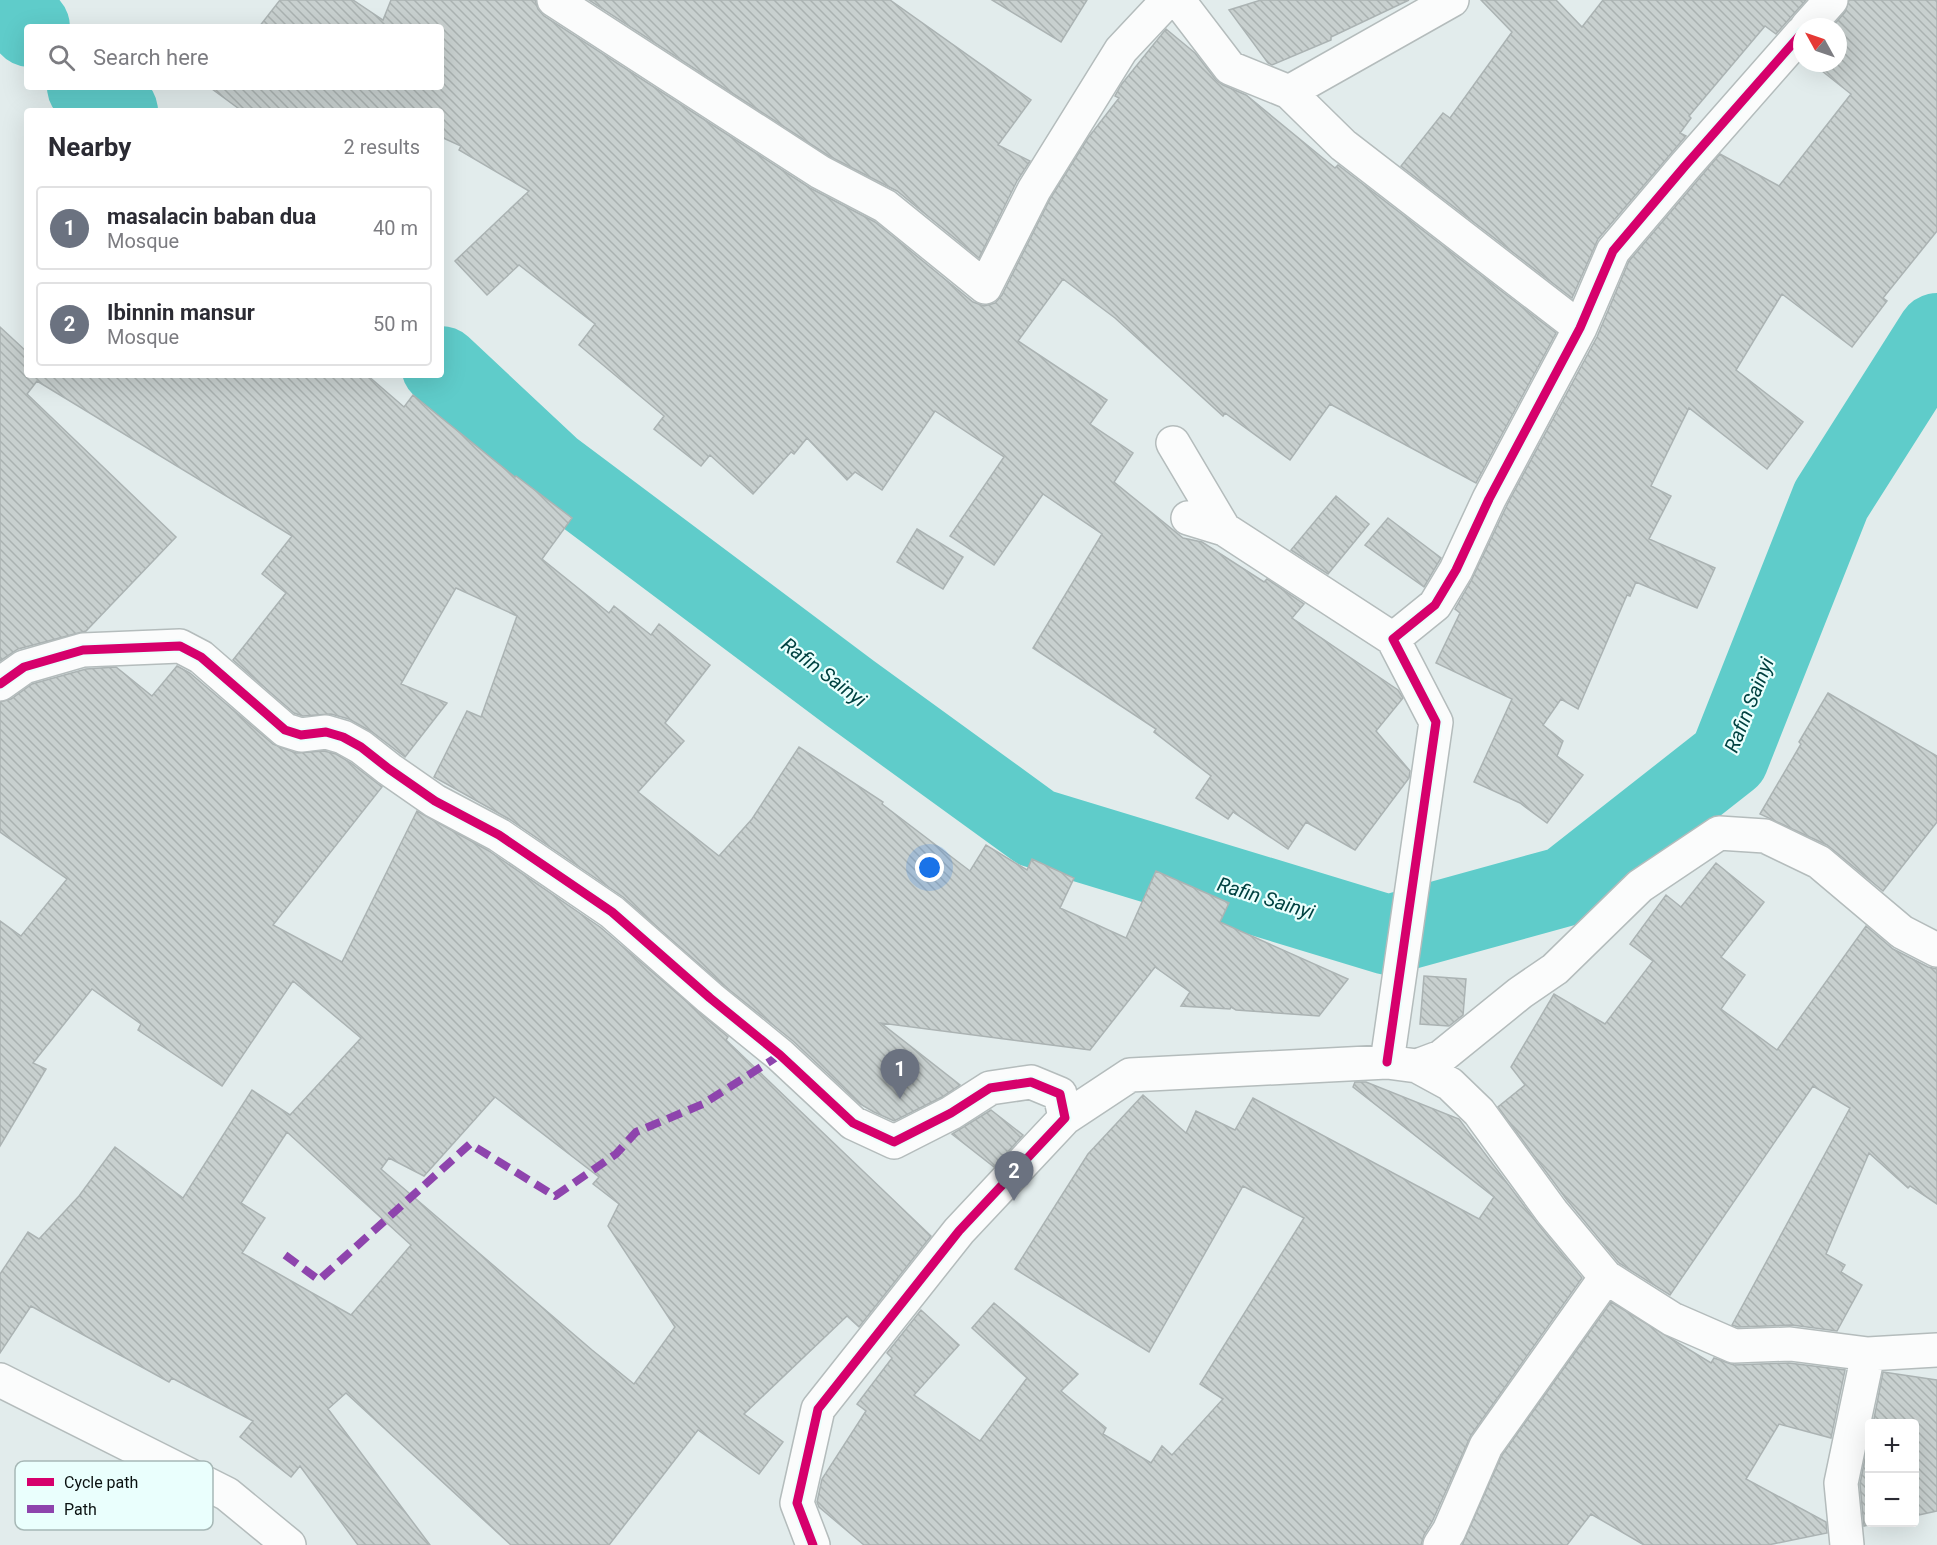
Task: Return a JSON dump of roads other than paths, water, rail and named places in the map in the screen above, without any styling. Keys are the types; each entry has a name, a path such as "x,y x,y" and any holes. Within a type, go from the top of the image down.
{"street":[{"path":"554,0 820,172 885,206 985,287 1034,190 1121,50 1168,0"},
{"path":"1178,0 1230,68 1289,92 1343,145 1580,328"},
{"path":"1289,92 1452,0"},
{"path":"1815,18 1831,0"},
{"path":"1393,639 1435,605 1456,570 1489,499 1580,328 1613,251 1793,43"},
{"path":"1173,443 1224,529"},
{"path":"1188,518 1224,529 1393,639 1436,722 1402,1064"},
{"path":"0,684 24,667 83,650 180,646 201,657 285,730 301,735 326,732 343,737 361,747 435,801 499,835 612,912 710,998 780,1055 853,1123 894,1142 951,1113 990,1088 1031,1082 1060,1094 1065,1118"},
{"path":"813,1545 797,1503 818,1409 958,1231 1065,1118 1130,1075 1402,1064 1441,1057 1555,969 1640,886 1719,833 1765,836 1819,862 1902,932 1937,951"},
{"path":"1402,1064 1450,1084 1479,1112 1552,1212 1606,1276 1672,1319 1734,1346 1790,1344 1869,1354 1937,1350"},
{"path":"1440,1545 1449,1531 1486,1446 1606,1276"},
{"path":"1847,1545 1841,1483 1869,1354"},
{"path":"0,1380 161,1461"},
{"path":"213,1487 227,1494 289,1545"}],"waterway":[{"name":"Rafin Sainyi","path":"6,0 27,24"},
{"name":"Rafin Sainyi","path":"91,90 114,108"},
{"name":"Rafin Sainyi","path":"444,369 551,469 850,693 1036,828 1388,935 1566,886 1729,758 1831,500 1937,333"}],"place":[{"name":"masalacin baban dua","path":"900,1099"},
{"name":"Ibinnin mansur","path":"1014,1201"}]}
